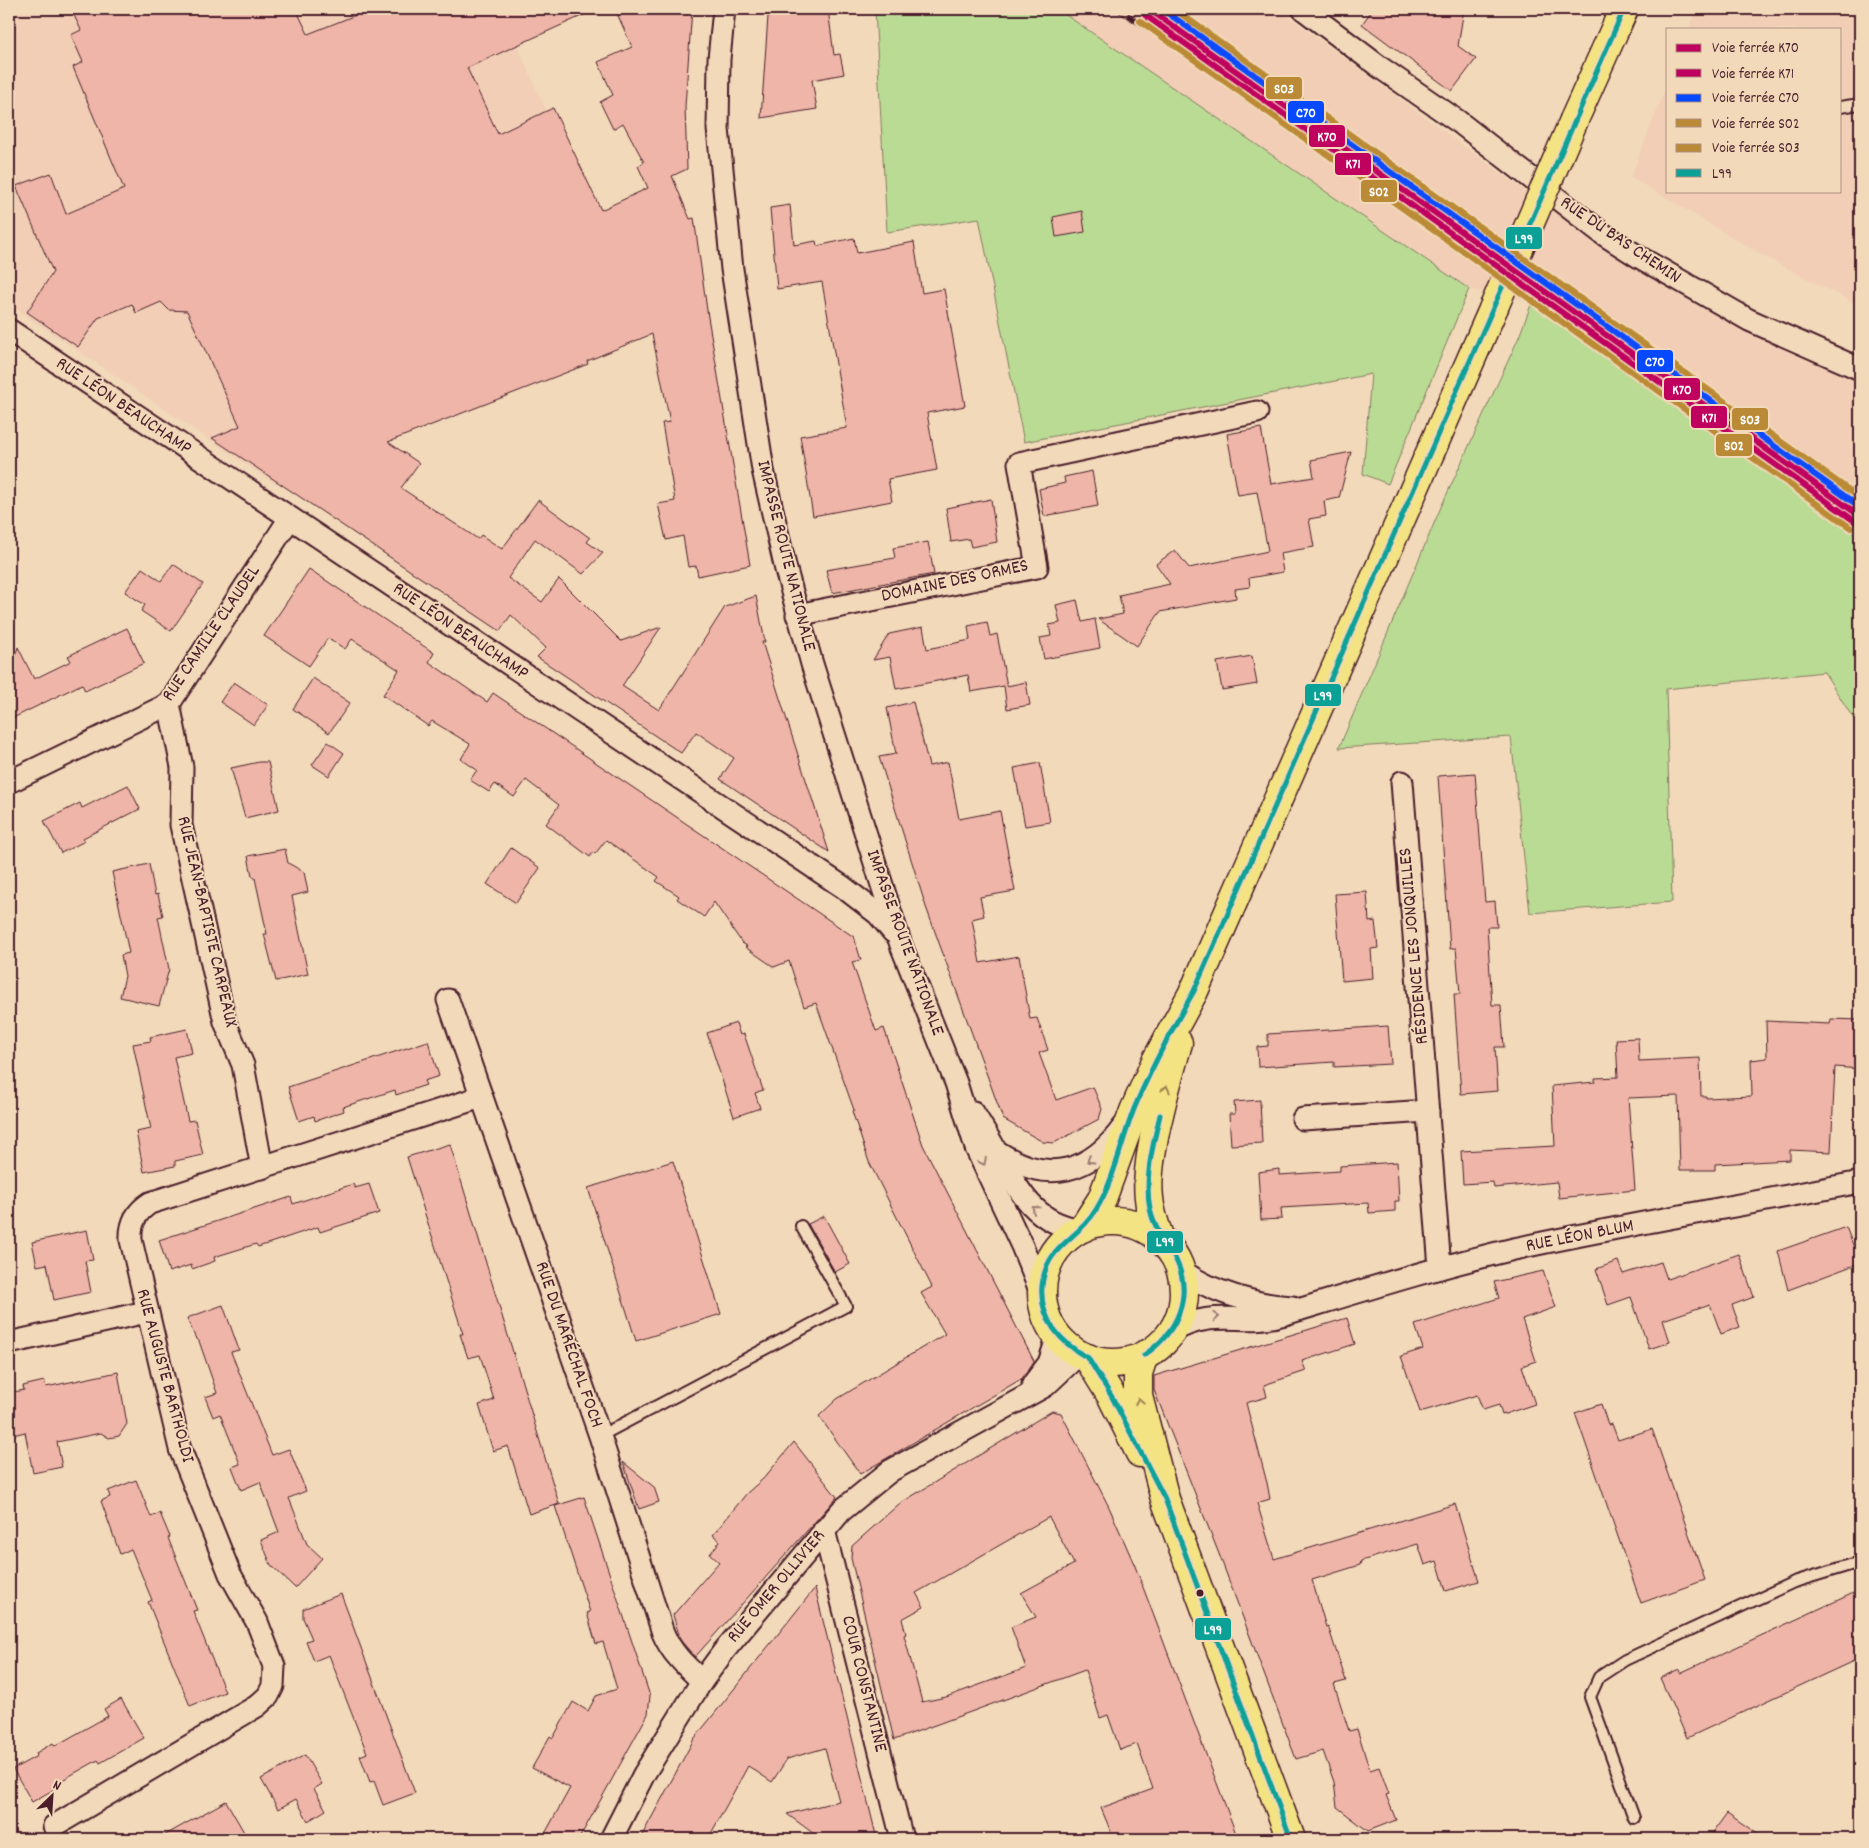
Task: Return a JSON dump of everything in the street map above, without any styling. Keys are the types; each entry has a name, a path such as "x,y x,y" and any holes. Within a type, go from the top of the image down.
{"main road":[{"path":"1165,1499 1112,1397 1084,1356 1058,1336 1048,1320 1042,1295 1045,1271 1049,1260 1060,1244 1082,1228 1102,1199 1134,1111 1156,1061 1194,991 1624,9"},
{"path":"1160,1239 1152,1220 1148,1179 1171,1068 1194,991"},
{"path":"1082,1228 1106,1221 1128,1222 1142,1227 1160,1239 1170,1250 1180,1268 1184,1288 1178,1320 1171,1332 1156,1348 1144,1355 1116,1362 1084,1356"},
{"path":"1144,1355 1138,1373 1138,1396 1165,1499 1291,1839"}],"street":[{"name":"IMPASSE ROUTE NATIONALE","path":"724,9 719,59 718,129 732,269 763,470 797,615 901,945 956,1083 976,1148 1022,1246 1042,1295"},
{"name":"RUE DU BAS CHEMIN","path":"1303,9 1381,68 1459,122 1531,180 1632,253 1750,320 1860,369"},
{"name":"RUE LÉON BEAUCHAMP","path":"9,330 843,887 878,914 901,945"},
{"name":"DOMAINE DES ORMES","path":"797,615 1037,567 1020,463 1257,412"},
{"name":"RUE CAMILLE CLAUDEL","path":"9,782 169,704 290,518"},
{"name":"RUE JEAN-BAPTISTE CARPEAUX","path":"169,704 182,767 181,825 225,1022 243,1065 262,1168"},
{"name":"RÉSIDENCE LES JONQUILLES","path":"1402,782 1440,1268"},
{"name":"RUE DU MARÉCHAL FOCH","path":"448,1000 600,1436 668,1646 677,1658 702,1681"},
{"name":"IMPASSE ROUTE NATIONALE","path":"956,1083 1015,1183 1032,1207 1050,1220 1082,1228"},
{"name":"RUE AUGUSTE BARTHOLDI","path":"54,1826 257,1706 268,1696 275,1676 274,1666 264,1639 230,1574 180,1449 146,1312 131,1240 130,1230 134,1218 150,1203 481,1097"},
{"path":"997,1151 1014,1163 1034,1170 1052,1172 1068,1170 1085,1164 1100,1154 1115,1138 1134,1111"},
{"path":"1303,1118 1428,1111"},
{"name":"RUE LÉON BLUM","path":"1171,1332 1191,1322 1206,1318 1266,1318 1440,1268 1515,1249 1860,1182"},
{"name":"RUE LÉON BLUM","path":"1180,1268 1193,1278 1219,1290 1280,1307 1304,1308"},
{"path":"9,1343 146,1312"},
{"name":"RUE OMER OLLIVIER","path":"1014,1403 1044,1372 1052,1356 1058,1336"},
{"name":"RUE OMER OLLIVIER","path":"611,1839 644,1774 702,1681 824,1530 855,1497 884,1475 1045,1386 1084,1356"},
{"name":"COUR CONSTANTINE","path":"824,1530 902,1839"}],"lane":[{"path":"1842,107 1860,104"},
{"path":"600,1436 846,1306 801,1226"},
{"path":"1634,1818 1590,1697 1599,1677 1625,1660 1794,1582 1860,1562"}],"shaded area":[{"path":"9,9 593,9 515,42 645,326 274,483 9,304"},
{"path":"1057,9 1278,9 1598,245 1657,281 1783,347 1860,382 1860,538 1744,450 1532,302 1469,289"},
{"path":"1696,9 1860,9 1860,306 1762,255 1631,177 1666,87 1666,192 1842,192 1842,28 1689,28"}],"green space":[{"path":"875,9 1057,9 1469,289 1388,484 1363,474 1371,374 1024,442 979,218 887,232"},
{"path":"1532,302 1744,450 1860,539 1860,729 1824,672 1666,689 1672,902 1530,913 1511,737 1339,748 1441,507 1519,337"}],"building":[{"path":"71,9 296,9 308,34 371,9 597,9 467,68 498,134 553,108 601,210 648,188 638,166 644,162 623,123 613,129 600,102 613,95 598,62 632,47 615,9 692,9 685,106 687,169 672,176 690,219 694,218 708,317 750,565 698,576 696,566 688,567 683,536 666,540 658,504 675,501 662,423 670,422 652,334 587,361 588,364 388,442 419,463 401,488 478,539 481,535 502,549 538,500 590,538 587,542 603,553 583,574 535,539 508,578 542,602 559,579 621,641 661,627 622,686 659,710 725,607 756,596 765,642 762,642 829,852 720,779 734,758 696,732 681,753 537,657 546,648 511,615 500,631 212,438 240,426 187,311 169,310 161,302 136,313 132,304 98,318 78,347 27,312 53,272 16,186 51,173 66,214 124,189 73,67 83,62 71,35 81,30"},
{"path":"814,9 828,9 834,55 840,54 844,74 812,80 817,109 761,118 768,16"},
{"path":"1373,9 1404,9 1410,14 1414,9 1464,9 1458,46 1476,59 1452,91 1362,24"},
{"path":"790,205 794,245 816,241 817,246 854,238 857,253 914,242 922,293 944,289 965,406 927,413 937,470 888,479 892,501 813,516 800,436 847,428 822,282 777,289 770,208"},
{"path":"1082,211 1085,232 1056,237 1053,217"},
{"path":"1261,428 1271,484 1314,477 1311,460 1351,452 1339,498 1324,501 1326,516 1309,519 1314,547 1280,553 1283,572 1249,578 1250,587 1235,589 1236,598 1160,612 1137,646 1098,619 1123,614 1119,595 1170,584 1156,564 1175,550 1189,568 1268,551 1257,492 1238,495 1227,434"},
{"path":"1092,471 1098,506 1044,516 1039,489 1065,483 1064,477"},
{"path":"991,499 997,542 971,547 969,539 951,542 946,508"},
{"path":"928,542 934,574 832,593 826,570 895,558 893,548"},
{"path":"173,564 203,584 171,631 141,611 145,605 125,592 142,568 161,581"},
{"path":"309,569 434,653 429,662 487,702 493,693 854,937 861,960 852,962 876,1031 884,1028 923,1145 1034,1361 1023,1378 860,1474 819,1416 837,1399 945,1334 921,1293 932,1287 869,1162 852,1111 854,1110 816,1003 804,1007 789,961 774,967 745,947 747,946 742,943 714,902 704,917 677,899 679,896 656,881 659,877 606,840 595,854 593,852 590,857 546,824 559,805 526,780 514,797 495,784 489,792 470,780 477,770 461,759 470,744 432,721 428,726 383,695 399,670 352,639 345,649 328,638 309,666 264,636"},
{"path":"1077,600 1082,622 1095,619 1100,648 1044,659 1040,638 1051,636 1049,625 1060,623 1056,605"},
{"path":"987,622 990,636 997,634 1007,686 1026,682 1030,705 1007,709 1004,686 971,692 968,675 896,689 890,657 873,660 889,634 923,627 927,649 970,640 968,626"},
{"path":"127,628 144,663 85,691 82,684 9,720 9,674 18,647 34,679 71,661 68,656"},
{"path":"1252,656 1257,684 1222,690 1217,662"},
{"path":"313,678 350,703 329,733 293,709"},
{"path":"234,682 268,705 254,725 220,702"},
{"path":"913,702 929,766 948,762 959,819 1000,811 1015,891 980,897 984,916 972,919 980,963 1019,956 1030,1019 1037,1018 1048,1050 1039,1053 1056,1100 1093,1087 1102,1109 1099,1119 1054,1143 1043,1142 1003,1119 926,907 879,757 896,754 887,708"},
{"path":"328,742 344,753 329,776 312,765"},
{"path":"268,762 279,810 245,818 231,768"},
{"path":"1040,763 1050,822 1025,826 1014,768"},
{"path":"1475,773 1485,902 1495,901 1497,927 1487,927 1492,1005 1501,1005 1504,1047 1495,1047 1498,1091 1461,1094 1454,994 1460,994 1456,948 1450,949 1438,776"},
{"path":"128,785 140,809 83,838 85,841 61,853 44,821 80,803 82,808"},
{"path":"511,848 540,868 516,903 487,884"},
{"path":"285,849 288,863 304,872 308,892 292,896 308,974 276,981 264,934 267,934 255,878 252,876 248,856"},
{"path":"149,864 155,895 158,894 163,916 158,917 169,969 159,1006 120,997 125,976 121,955 129,953 112,872"},
{"path":"1367,892 1369,922 1375,921 1378,948 1371,949 1373,978 1342,981 1335,894"},
{"path":"1831,1019 1860,1020 1860,1069 1835,1067 1831,1152 1790,1150 1790,1160 1715,1164 1715,1170 1680,1170 1678,1096 1628,1098 1635,1190 1559,1198 1557,1182 1494,1188 1493,1182 1463,1184 1461,1151 1555,1146 1552,1086 1595,1082 1595,1078 1618,1077 1616,1039 1638,1038 1639,1061 1700,1058 1701,1096 1706,1096 1706,1098 1752,1096 1751,1060 1767,1058 1766,1021 1830,1024"},
{"path":"736,1023 740,1035 744,1034 763,1090 755,1093 760,1108 734,1117 707,1033"},
{"path":"1388,1026 1391,1064 1334,1067 1334,1062 1258,1067 1257,1047 1268,1046 1268,1034"},
{"path":"187,1029 192,1053 174,1057 188,1121 195,1120 203,1155 175,1161 175,1166 144,1172 136,1132 151,1129 133,1044 151,1041 150,1037"},
{"path":"428,1041 439,1076 424,1081 426,1085 396,1095 395,1090 343,1107 344,1111 315,1121 314,1116 299,1121 288,1087"},
{"path":"1260,1100 1262,1143 1231,1145 1229,1114 1235,1114 1234,1102"},
{"path":"450,1144 559,1504 529,1514 508,1446 493,1451 479,1405 494,1400 480,1355 468,1358 460,1334 463,1334 407,1157"},
{"path":"673,1161 721,1314 636,1341 588,1188"},
{"path":"1397,1162 1399,1201 1395,1201 1395,1211 1369,1213 1368,1203 1281,1208 1282,1219 1261,1220 1258,1172 1279,1169 1279,1175 1340,1171 1340,1166"},
{"path":"353,1184 355,1188 369,1184 379,1213 320,1232 318,1227 258,1247 256,1244 214,1257 215,1261 192,1269 191,1265 169,1272 159,1240 291,1197 293,1204"},
{"path":"824,1216 850,1264 835,1272 808,1224"},
{"path":"1846,1227 1860,1263 1788,1290 1778,1251"},
{"path":"87,1230 93,1260 85,1261 91,1292 54,1300 47,1264 37,1266 32,1242"},
{"path":"1739,1254 1754,1297 1732,1305 1740,1327 1721,1334 1710,1304 1663,1320 1670,1342 1649,1349 1631,1297 1608,1305 1596,1269 1618,1261 1623,1274 1661,1262 1667,1279"},
{"path":"1543,1271 1556,1307 1522,1319 1536,1361 1522,1366 1535,1404 1502,1415 1499,1405 1483,1410 1477,1395 1420,1412 1401,1356 1423,1349 1415,1325 1499,1298 1494,1282"},
{"path":"223,1305 239,1350 231,1352 272,1455 289,1449 306,1491 289,1498 307,1544 322,1558 295,1588 271,1565 261,1540 279,1532 260,1482 241,1490 232,1467 240,1464 220,1414 213,1417 205,1397 217,1393 199,1341 195,1337 187,1318"},
{"path":"1347,1318 1355,1344 1302,1361 1306,1371 1264,1385 1267,1397 1246,1403 1270,1499 1257,1503 1274,1559 1455,1504 1479,1581 1446,1591 1437,1561 1425,1565 1418,1544 1361,1561 1360,1565 1312,1580 1326,1627 1328,1626 1346,1681 1334,1684 1349,1731 1357,1729 1370,1770 1379,1767 1389,1794 1386,1795 1396,1820 1368,1831 1337,1807 1334,1782 1323,1751 1296,1759 1219,1554 1154,1390 1154,1376"},
{"path":"118,1372 127,1424 119,1436 109,1438 101,1433 57,1442 62,1467 33,1473 25,1432 9,1436 9,1393 24,1390 23,1386 44,1381 46,1387"},
{"path":"1601,1404 1608,1425 1612,1424 1618,1440 1652,1429 1705,1580 1641,1603 1575,1413"},
{"path":"1052,1411 1061,1413 1109,1507 1135,1566 1238,1839 1114,1839 1101,1808 1153,1789 1137,1744 1120,1750 1108,1715 1100,1718 1085,1670 894,1740 851,1558 852,1546 899,1504","holes":["1049,1517 1074,1564 1021,1593 1036,1617 1011,1627 1026,1668 946,1697 922,1702 904,1635 906,1634 902,1619 924,1607 916,1593"]},
{"path":"794,1442 837,1497 695,1657 681,1641 673,1615 719,1562 710,1554 720,1541 713,1535 747,1493 764,1478"},
{"path":"623,1462 654,1487 659,1502 639,1509"},
{"path":"136,1480 151,1517 160,1513 197,1610 193,1611 225,1692 190,1706 148,1602 152,1600 131,1549 120,1554 101,1501 110,1497 108,1491"},
{"path":"584,1497 650,1696 648,1714 579,1839 542,1839 570,1788 532,1768 550,1736 553,1738 573,1702 588,1711 596,1696 617,1689 603,1642 596,1644 587,1613 590,1612 555,1506"},
{"path":"815,1588 877,1839 821,1839 787,1814 839,1801 825,1748 787,1759 772,1782 748,1766 708,1839 640,1839 694,1739"},
{"path":"1860,1590 1860,1658 1687,1738 1660,1678 1679,1669 1680,1673"},
{"path":"341,1594 415,1793 383,1805 374,1781 370,1782 360,1756 367,1753 329,1655 314,1661 306,1641 312,1639 303,1618 303,1609"},
{"path":"121,1699 144,1738 100,1763 98,1760 57,1783 58,1787 32,1802 13,1769 37,1756 36,1753 53,1743 55,1746 108,1716 104,1709"},
{"path":"305,1755 322,1784 314,1789 326,1810 308,1821 296,1799 278,1809 261,1779"},
{"path":"226,1801 248,1839 158,1839"},
{"path":"1727,1813 1765,1839 1708,1839"}],"railway":[{"path":"1118,9 1359,158"}],"rail line":[{"name":"K70","path":"1149,9 1860,516"},
{"name":"C70","path":"1162,9 1860,507"},
{"name":"S03","path":"1174,9 1860,498"},
{"name":"K71","path":"1145,15 1856,522"},
{"name":"S02","path":"1140,21 1851,528"}],"transit line":[{"name":"L99","path":"1088,1358 1069,1345 1054,1329 1048,1319 1042,1298 1045,1272 1056,1251 1090,1219 1109,1185 1134,1109 1162,1049 1194,991 1624,9"},
{"name":"L99","path":"1144,1355 1165,1336 1173,1325 1179,1314 1183,1288 1176,1260 1154,1223 1148,1197 1150,1162 1160,1115"},
{"name":"L99","path":"1088,1358 1112,1397 1165,1499 1291,1839"}]}
